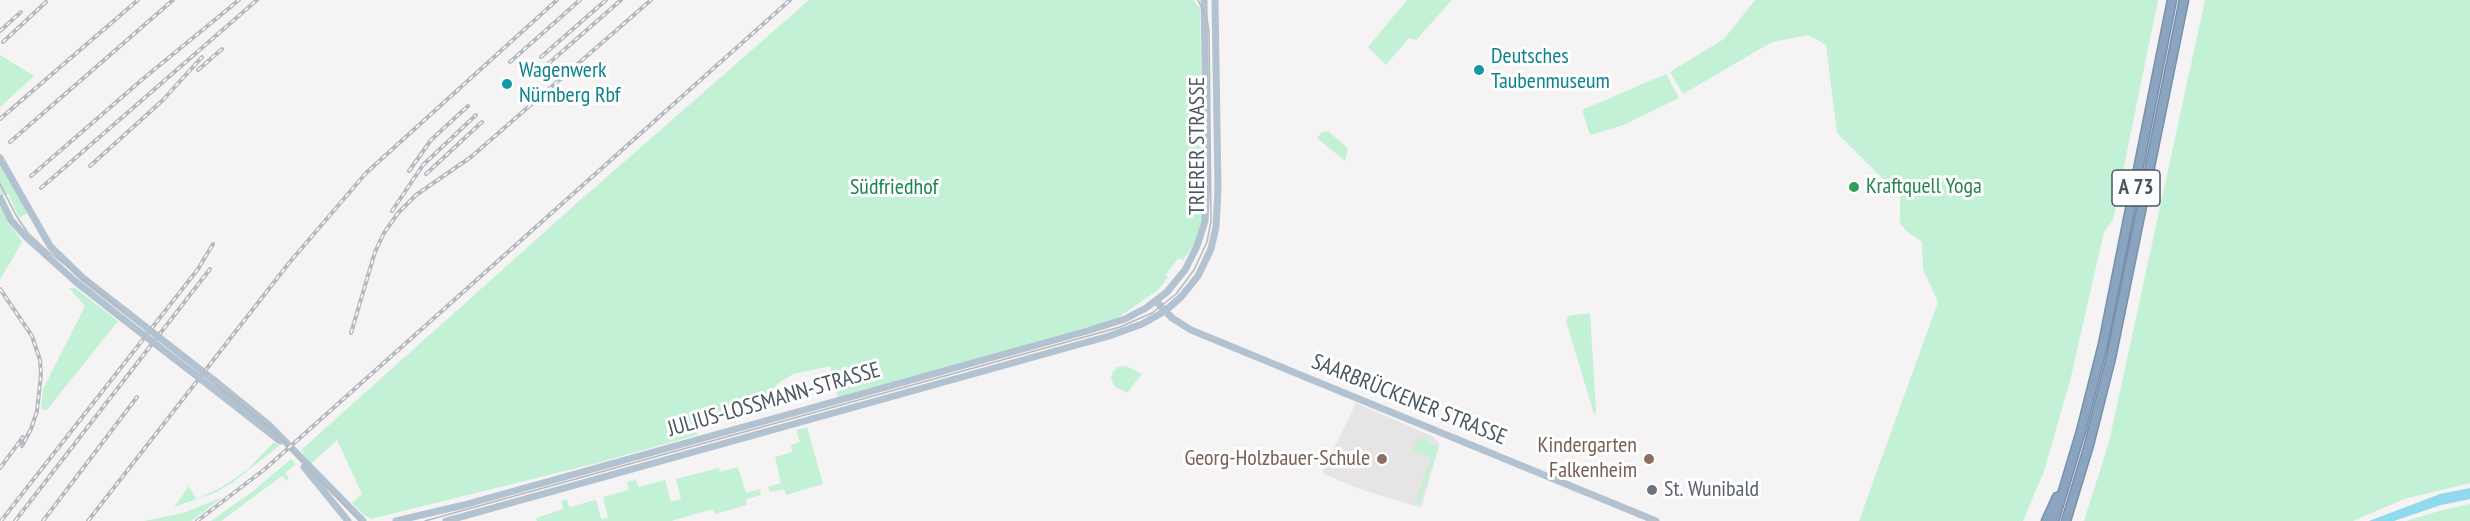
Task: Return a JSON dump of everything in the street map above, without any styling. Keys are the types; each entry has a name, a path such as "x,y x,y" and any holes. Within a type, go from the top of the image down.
{"highway":[{"name":"A 73","path":"2054,521 2107,326 2172,0"},
{"name":"A 73","path":"2066,521 2111,358 2184,0"},
{"path":"2046,521 2068,476"}],"main road":[{"name":"TRIERER STRASSE","path":"1156,301 1173,285 1189,264 1205,221 1207,181 1204,0"},
{"name":"TRIERER STRASSE","path":"1165,311 1181,297 1198,276 1208,256 1216,227 1218,189 1215,0"},
{"path":"0,158 47,243 68,265 126,316 269,425 363,521"},
{"path":"0,198 11,220 27,238 76,282 126,316"},
{"name":"SAARBRÜCKENER STRASSE","path":"1156,301 1176,321 1195,331 1656,521"},
{"name":"JULIUS-LOSSMANN-STRASSE","path":"396,521 464,505 1098,328 1130,317 1156,301"},
{"name":"JULIUS-LOSSMANN-STRASSE","path":"446,521 1109,336 1135,327 1165,311"},
{"path":"213,384 283,444 346,520"}],"shaded area":[{"name":"Georg-Holzbauer-Schule","path":"1356,403 1434,437 1440,444 1421,508 1354,487 1322,473"}],"green space":[{"name":"Südfriedhof","path":"809,0 1193,0 1200,8 1203,215 1195,243 1183,260 1179,258 1166,274 1168,277 1158,290 1116,319 838,398 830,366 793,374 777,384 770,393 774,407 747,415 743,407 734,411 736,416 727,419 725,414 696,428 697,435 601,462 371,519 365,516 352,503 362,494 337,440 311,464 301,450 577,203"},
{"path":"1407,0 1452,0 1416,40 1409,38 1386,65 1368,47"},
{"path":"1755,0 2158,0 2113,220 2104,232 2070,381 2044,471 2023,521 1859,521 1938,302 1923,269 1922,242 1906,231 1900,223 1900,196 1837,133 1826,45 1808,35 1772,42 1683,94 1670,72 1724,39"},
{"path":"2205,0 2470,0 2470,483 2404,499 2353,521 2084,521 2109,442"},
{"path":"0,55 34,76 0,107"},
{"path":"1666,74 1679,98 1621,126 1590,135 1582,110"},
{"path":"1328,131 1348,148 1345,161 1317,138 1322,132"},
{"path":"0,162 28,213 19,218 8,194 2,196 0,192"},
{"path":"0,207 22,242 0,280"},
{"path":"69,288 75,288 118,321 46,411 41,408 43,389 85,306"},
{"path":"1590,313 1596,412 1594,414 1566,321 1568,316"},
{"path":"1126,366 1142,374 1127,393 1114,386 1111,378 1113,371 1118,367"},
{"path":"807,427 823,484 786,495 784,489 770,492 768,487 781,483 775,457 792,452 791,445 800,442 796,430"},
{"path":"1424,437 1428,438 1429,443 1438,447 1419,504 1415,503 1431,458 1413,451 1417,439 1421,440"},
{"path":"274,442 279,446 233,482 217,492 174,507 189,486 196,499 222,487 248,469"},
{"path":"291,459 296,464 285,473 289,478 287,481 282,476 221,521 211,521 253,491"},
{"path":"738,467 746,493 760,489 761,495 746,499 747,505 715,514 713,509 671,521 537,521 536,518 563,509 561,501 567,499 569,507 596,500 601,519 608,518 603,497 629,490 627,482 636,480 639,487 665,480 671,502 681,499 676,479 719,468 720,472"},
{"path":"223,497 191,521 144,521 183,513"},
{"path":"2470,504 2470,521 2406,521 2442,510"}],"water":[{"path":"2470,488 2470,499 2441,505 2394,521 2369,521 2440,494"}],"tram line":[{"path":"425,521 1120,327 1152,313 1176,294 1194,270 1207,242 1211,221 1209,31 1207,19 1198,0"},
{"path":"0,184 17,217 28,233 44,248 272,429 360,521"}],"railway":[{"path":"0,119 138,0"},
{"path":"10,142 173,0"},
{"path":"31,176 144,78 239,0"},
{"path":"41,188 257,0"},
{"path":"88,521 289,263 366,173 557,0"},
{"path":"510,62 580,0"},
{"path":"541,57 606,0"},
{"path":"548,64 621,0"},
{"path":"351,333 375,252 384,233 398,213 416,195 471,157 651,0"},
{"path":"197,521 265,469 790,0"},
{"path":"3,42 46,2"},
{"path":"0,31 21,12"},
{"path":"198,70 222,49"},
{"path":"90,166 162,101 202,57"},
{"path":"409,171 431,140 468,106"},
{"path":"392,211 423,165 476,115"},
{"path":"426,174 482,122"},
{"path":"1,521 198,269 213,244"},
{"path":"15,521 210,269"},
{"path":"0,289 32,336 40,360 41,374 37,411 22,446"},
{"path":"43,521 137,397"},
{"path":"0,468 23,437"}],"place":[{"name":"Deutsches Taubenmuseum","path":"1479,70"},
{"name":"Wagenwerk Nürnberg Rbf","path":"507,84"},
{"name":"Kraftquell Yoga","path":"1854,187"},
{"name":"Georg-Holzbauer-Schule","path":"1382,459"},
{"name":"Kindergarten Falkenheim","path":"1649,459"},
{"name":"St. Wunibald","path":"1652,490"}]}
